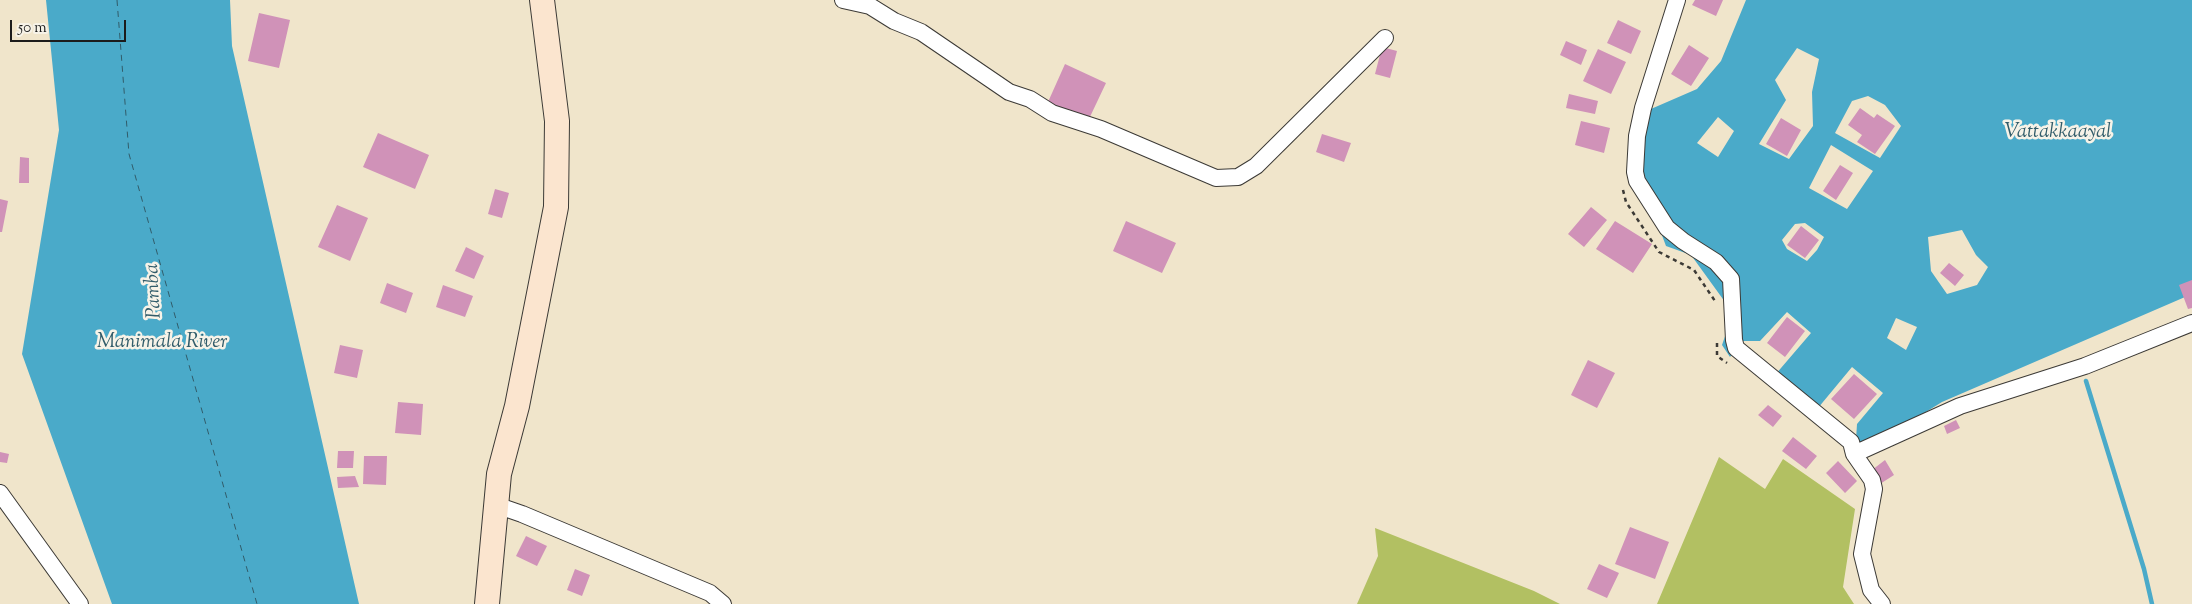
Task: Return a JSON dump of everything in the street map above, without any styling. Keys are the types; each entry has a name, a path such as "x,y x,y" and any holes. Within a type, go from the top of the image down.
{"main road":[{"path":"486,604 499,474 516,406 556,207 557,121 542,0"}],"street":[{"path":"843,0 870,6 894,22 921,32 1009,92 1030,100 1052,113 1101,130 1216,178 1238,177 1256,166 1385,38"},
{"path":"1676,0 1643,108 1637,136 1635,172 1637,181 1667,228 1683,242 1716,262 1731,279 1736,348 1850,442 1854,454 1872,480 1874,489 1862,554 1871,590 1882,604"},
{"path":"1854,454 1960,406 2084,366 2192,323"},
{"path":"0,493 80,604"},
{"path":"496,505 522,514 701,590 724,604"}],"green space":[{"path":"1719,457 1765,489 1783,459 1855,509 1843,587 1854,604 1657,604"},
{"path":"1375,528 1534,591 1560,604 1357,604 1378,556"}],"water":[{"name":"Manimala River","path":"46,0 230,0 232,46 359,604 112,604 22,354 59,130"},
{"name":"Vattakkaayal","path":"1746,0 2192,0 2192,294 1942,402 1866,449 1856,440 1857,424 1883,393 1852,367 1818,408 1775,375 1811,333 1787,312 1760,341 1742,341 1730,357 1722,345 1733,313 1691,255 1666,246 1657,222 1629,184 1630,152 1644,112 1697,89 1721,61","holes":["1797,48 1819,59 1812,92 1813,126 1789,159 1759,144 1786,100 1775,80","1868,96 1885,105 1901,126 1880,158 1835,133 1852,101","1718,117 1734,131 1718,157 1697,143","1831,145 1873,171 1847,209 1809,188","1805,223 1824,237 1817,250 1807,261 1787,249 1782,240 1795,224","1962,230 1976,255 1988,267 1977,285 1947,294 1931,271 1928,237","1896,318 1917,327 1906,350 1887,338"]}],"building":[{"path":"1695,0 1723,0 1716,16 1692,5"},
{"path":"259,13 290,20 279,68 248,61"},
{"path":"1618,20 1641,31 1631,54 1607,43"},
{"path":"1566,41 1587,50 1581,65 1560,55"},
{"path":"1689,45 1709,58 1691,86 1671,74"},
{"path":"1382,47 1397,51 1390,78 1375,74"},
{"path":"1598,49 1626,62 1611,94 1583,81"},
{"path":"1065,64 1106,83 1088,121 1048,102"},
{"path":"1569,94 1598,101 1595,114 1566,108"},
{"path":"1860,108 1874,118 1877,114 1895,126 1875,154 1857,142 1862,135 1848,125"},
{"path":"1781,118 1801,130 1787,156 1766,144"},
{"path":"1581,121 1610,128 1604,153 1575,145"},
{"path":"378,133 429,155 415,189 363,167"},
{"path":"1322,134 1351,143 1344,162 1316,152"},
{"path":"20,157 29,158 29,183 19,183"},
{"path":"1840,165 1853,173 1836,200 1823,191"},
{"path":"495,189 509,193 502,218 488,214"},
{"path":"0,199 8,201 2,232 0,232"},
{"path":"337,205 368,218 350,261 318,247"},
{"path":"1591,207 1607,220 1584,247 1568,234"},
{"path":"1126,221 1176,243 1162,273 1113,251"},
{"path":"1615,221 1652,244 1633,273 1596,249"},
{"path":"1801,226 1819,240 1805,258 1787,245"},
{"path":"466,247 484,256 474,279 455,271"},
{"path":"1949,263 1964,275 1955,286 1940,273"},
{"path":"2192,280 2192,308 2188,309 2179,285"},
{"path":"387,283 413,293 406,313 380,303"},
{"path":"443,285 473,296 465,317 436,307"},
{"path":"1787,317 1805,331 1785,357 1767,343"},
{"path":"340,345 363,350 357,378 334,373"},
{"path":"1588,360 1615,373 1597,408 1571,395"},
{"path":"1854,374 1877,394 1854,419 1831,399"},
{"path":"398,402 423,404 421,435 395,433"},
{"path":"1768,405 1782,416 1773,427 1758,415"},
{"path":"1956,420 1960,428 1947,434 1944,426"},
{"path":"1793,437 1817,456 1806,469 1782,451"},
{"path":"338,451 354,451 353,468 337,468"},
{"path":"0,452 9,454 7,463 0,462"},
{"path":"364,456 387,456 386,485 363,484"},
{"path":"1885,460 1894,475 1880,484 1872,470"},
{"path":"1838,461 1857,481 1845,493 1826,473"},
{"path":"355,476 359,487 338,488 337,477"},
{"path":"1630,527 1669,542 1655,579 1615,564"},
{"path":"526,536 547,546 537,566 516,556"},
{"path":"1599,564 1619,573 1607,598 1587,589"},
{"path":"575,569 590,575 582,596 567,590"}],"waterway":[{"path":"2086,381 2144,569 2152,604"}],"ferry route":[{"path":"117,0 129,154 257,604"}],"water label":[{"name":"Pamba","path":"155,291"}]}
